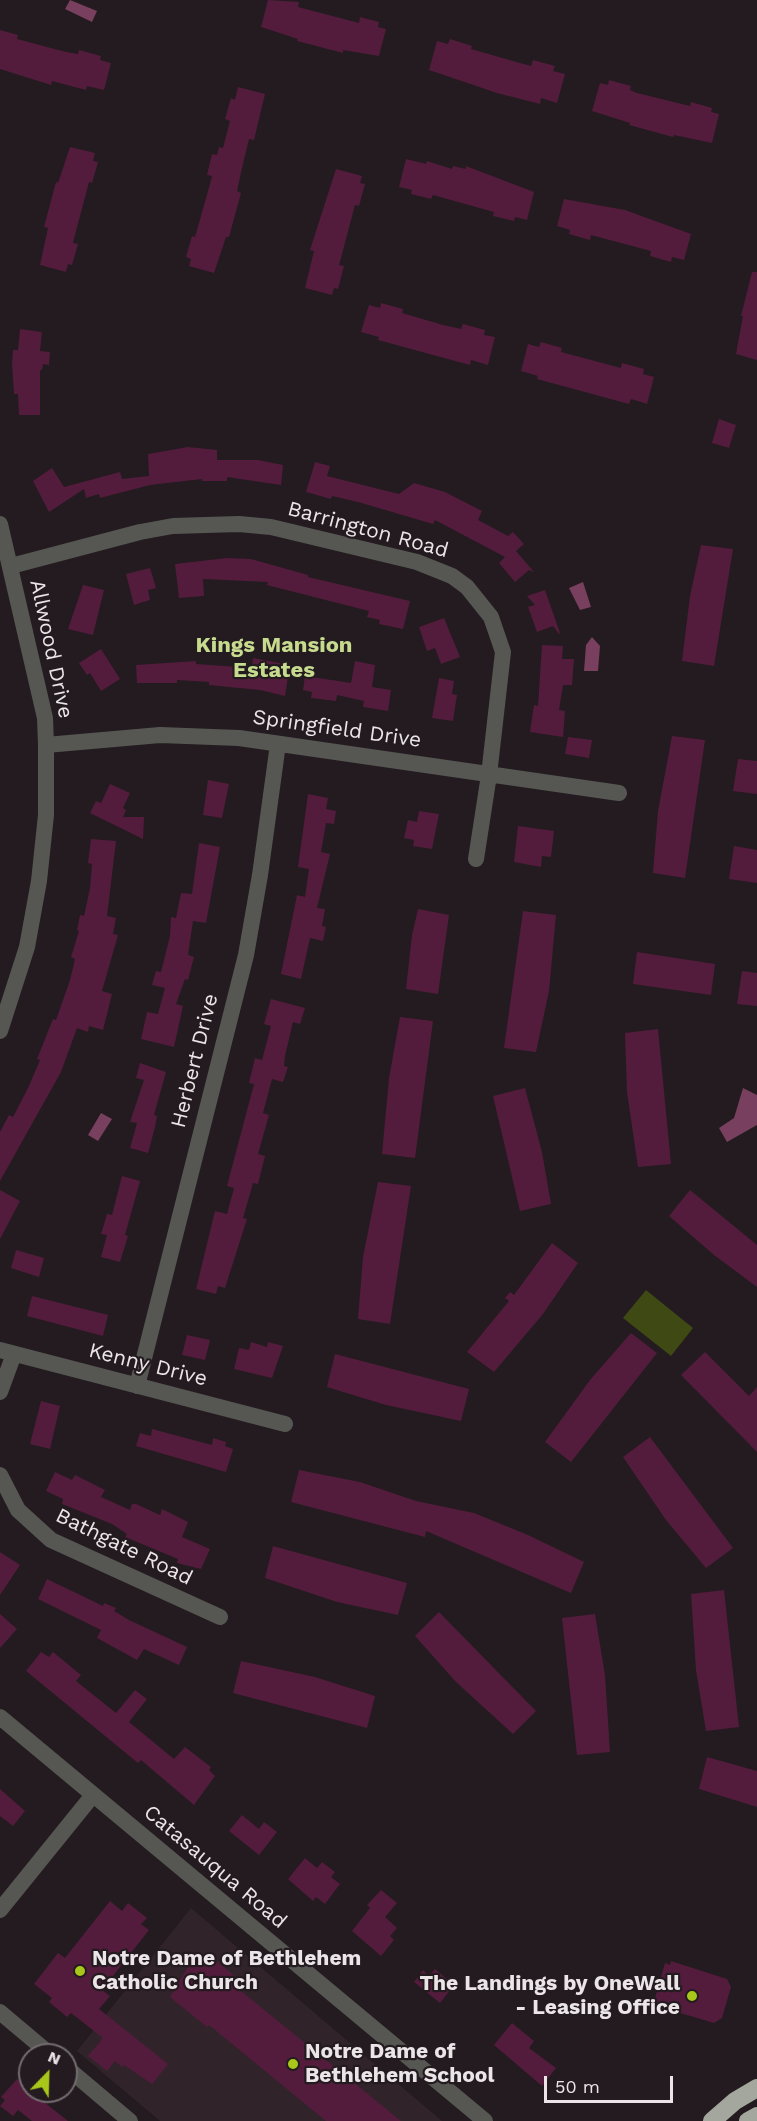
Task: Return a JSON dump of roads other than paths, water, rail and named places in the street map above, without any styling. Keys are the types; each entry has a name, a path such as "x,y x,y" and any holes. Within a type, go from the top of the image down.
{"highway":[{"path":"712,2121 735,2101 757,2088"},
{"path":"748,2121 757,2116"}],"street":[{"name":"Allwood Drive","path":"0,524 45,718 46,744 46,815 39,881 27,947 0,1031"},
{"name":"Barrington Road","path":"10,566 140,532 206,524 271,527 435,568 467,587 480,601 498,634 503,652 489,775 476,859"},
{"name":"Springfield Drive","path":"46,744 170,735 239,738 619,794"},
{"name":"Herbert Drive","path":"137,1386 246,955 260,876 278,744"},
{"name":"Kenny Drive","path":"7,1352 285,1424"},
{"path":"0,1392 7,1352"},
{"name":"Bathgate Road","path":"0,1475 18,1510 51,1540 220,1617"},
{"name":"Catasauqua Road","path":"0,1717 485,2121"},
{"path":"0,1910 93,1795"},
{"path":"0,2012 37,2043"},
{"path":"78,2077 130,2121"}],"place":[{"name":"Notre Dame of Bethlehem Catholic Church","path":"80,1971"},
{"name":"The Landings by OneWall - Leasing Office","path":"692,1996"},
{"name":"Notre Dame of Bethlehem School","path":"293,2064"}],"district":[{"name":"Kings Mansion Estates","path":"274,658"}]}
